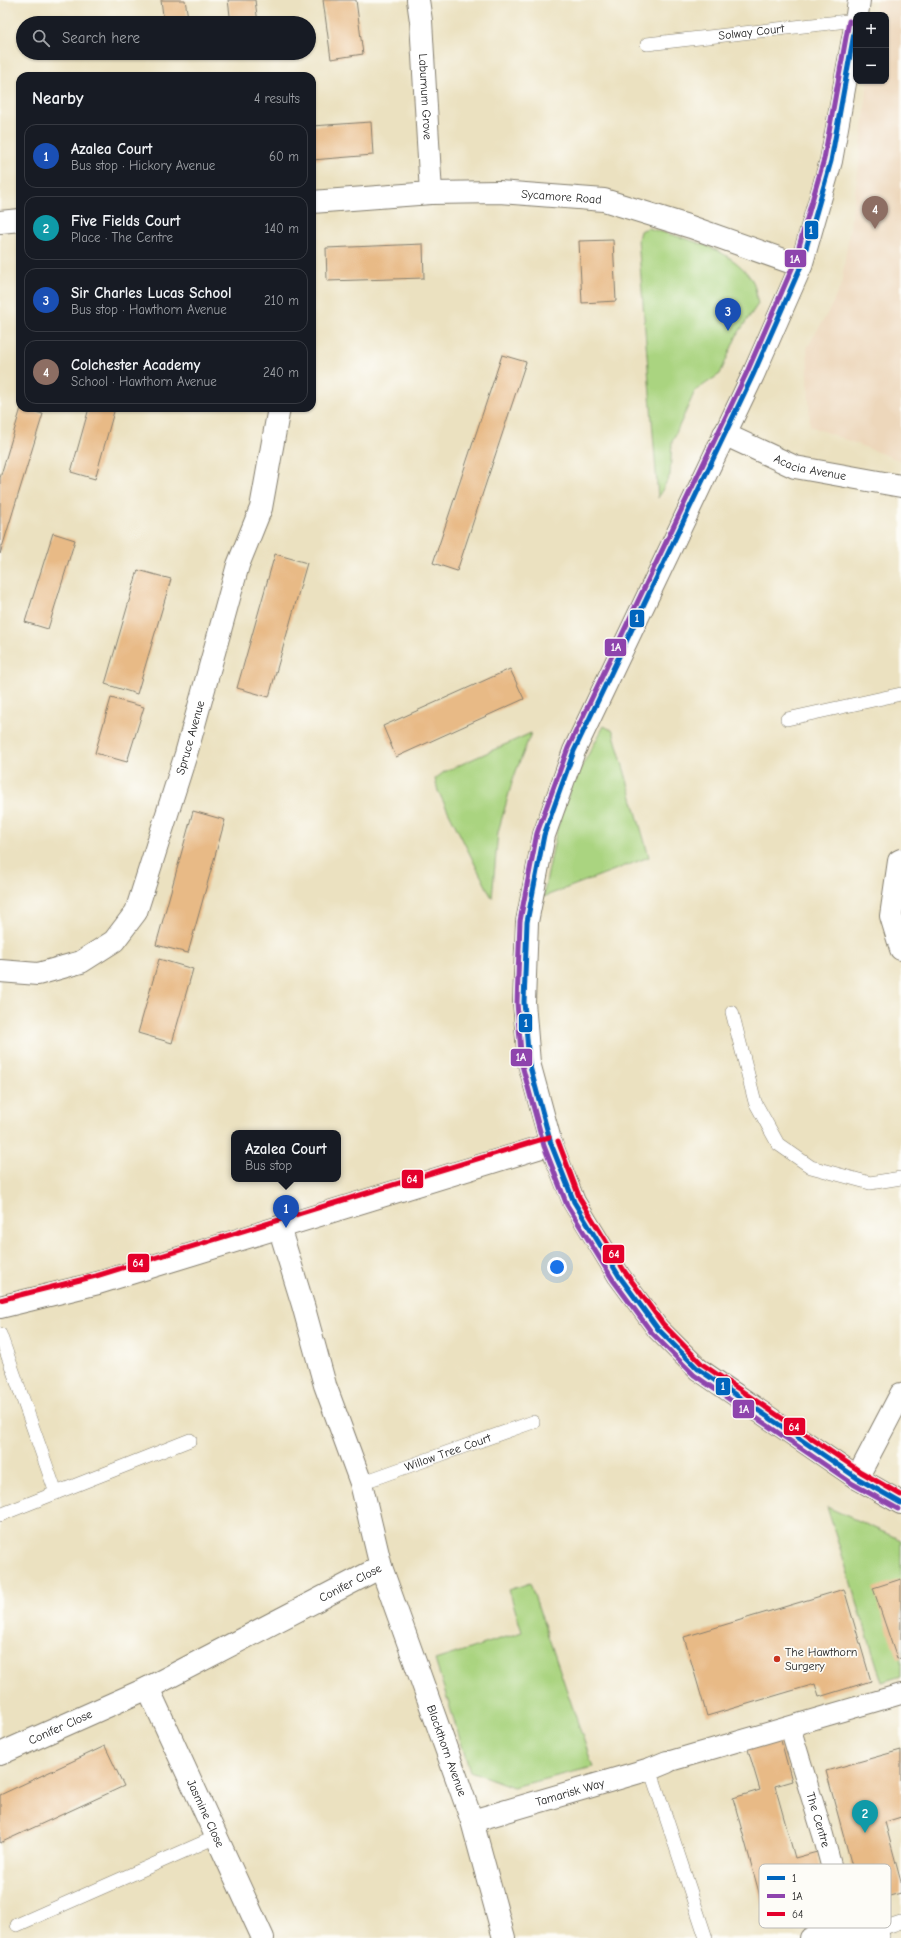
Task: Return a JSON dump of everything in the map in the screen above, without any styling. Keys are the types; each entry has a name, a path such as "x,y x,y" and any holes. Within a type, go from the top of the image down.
{"street":[{"name":"Laburnum Grove","path":"418,0 421,21 431,193"},
{"path":"857,12 858,0"},
{"path":"853,38 831,161 801,266 753,376 574,751 544,835 527,922 524,1002 529,1063 551,1144 574,1202 619,1276 658,1329 698,1369 857,1478 901,1503"},
{"name":"Sycamore Road","path":"316,202 431,193 499,192 604,200 691,227 801,266"},
{"path":"0,222 16,220"},
{"name":"Spruce Avenue","path":"0,971 38,974 81,962 114,941 136,912 161,837 186,754 238,565 261,508 277,412"},
{"name":"Acacia Avenue","path":"724,434 795,467 901,486"},
{"path":"901,860 899,861 891,916 901,949"},
{"path":"0,1307 98,1282 551,1144"},
{"name":"Conifer Close","path":"0,1754 148,1688 381,1567 361,1483 325,1385 303,1305 279,1227"},
{"path":"857,1478 901,1394"},
{"name":"Blackthorn Avenue","path":"381,1567 472,1822 504,1938"},
{"name":"Jasmine Close","path":"148,1688 263,1938"},
{"path":"659,1766 901,1694"},
{"name":"The Centre","path":"790,1727 831,1864"},
{"name":"Tamarisk Way","path":"472,1822 659,1766"},
{"path":"810,1938 848,1929 882,1934"}],"lane":[{"name":"Solway Court","path":"647,44 853,21"},
{"path":"787,719 901,694"},
{"path":"732,1012 755,1102 778,1144 811,1167 870,1183 901,1178"},
{"path":"0,1334 56,1493"},
{"name":"Willow Tree Court","path":"361,1483 534,1422"},
{"path":"0,1515 190,1440"},
{"path":"659,1766 706,1938"},
{"path":"17,1925 216,1837"},
{"path":"882,1934 901,1922"}],"shaded area":[{"path":"876,0 901,0 901,461 810,426 807,348 841,286 858,173 868,84 889,84 889,12 875,12"}],"green space":[{"path":"648,228 705,245 732,259 743,268 752,280 758,304 737,335 720,374 695,391 672,442 670,475 658,498 638,239 640,231"},
{"path":"604,726 613,731 649,857 543,897 557,829 572,784"},
{"path":"531,733 513,779 498,832 492,898 438,791 435,779 444,772"},
{"path":"827,1507 901,1540 901,1676 882,1682"},
{"path":"530,1583 593,1767 513,1787 470,1771 435,1660 522,1632 509,1590"}],"building":[{"path":"161,0 185,0 188,16 163,16"},
{"path":"228,0 255,0 257,16 230,16"},
{"path":"323,0 356,0 363,54 331,59"},
{"path":"371,122 373,155 316,160 316,126"},
{"path":"613,240 616,301 582,303 579,241"},
{"path":"423,244 424,278 327,281 326,248"},
{"path":"502,355 526,362 457,571 433,563"},
{"path":"20,412 36,412 43,414 0,554 0,478"},
{"path":"88,412 114,412 95,479 71,472"},
{"path":"53,533 75,540 48,629 25,622"},
{"path":"275,554 307,563 269,697 237,688"},
{"path":"138,570 171,579 137,694 105,684"},
{"path":"510,669 524,699 396,757 383,726"},
{"path":"111,698 144,707 127,762 95,753"},
{"path":"193,811 225,820 188,953 156,945"},
{"path":"159,959 193,969 172,1043 138,1033"},
{"path":"901,1579 901,1658 897,1659 873,1588"},
{"name":"The Hawthorn Surgery","path":"844,1589 871,1681 819,1697 815,1684 707,1716 684,1637"},
{"path":"780,1737 792,1781 775,1786 795,1858 817,1852 820,1864 759,1864 759,1893 733,1798 760,1790 747,1746"},
{"path":"105,1746 124,1786 0,1843 0,1795"},
{"path":"901,1750 901,1817 885,1822 901,1882 901,1893 891,1896 891,1864 851,1864 826,1771"}],"transit line":[{"name":"1A","path":"849,21 824,159 794,264 747,372 568,748 537,833 520,921 517,1003 522,1065 544,1146 567,1205 613,1280 652,1333 694,1375 853,1484 898,1509"},
{"name":"1","path":"853,39 831,161 801,266 753,375 574,751 544,835 527,922 524,1002 529,1063 551,1144 574,1202 619,1276 658,1329 698,1369 857,1478 901,1503"},
{"name":"64","path":"0,1300 96,1276 549,1137"},
{"name":"64","path":"558,1141 580,1199 625,1272 663,1324 702,1364 861,1472 901,1495"}],"place":[{"name":"Colchester Academy","path":"875,229"},
{"name":"Sir Charles Lucas School","path":"728,331"},
{"name":"Azalea Court","path":"286,1228"},
{"name":"The Hawthorn Surgery","path":"777,1659"},
{"name":"Five Fields Court","path":"865,1833"}]}
